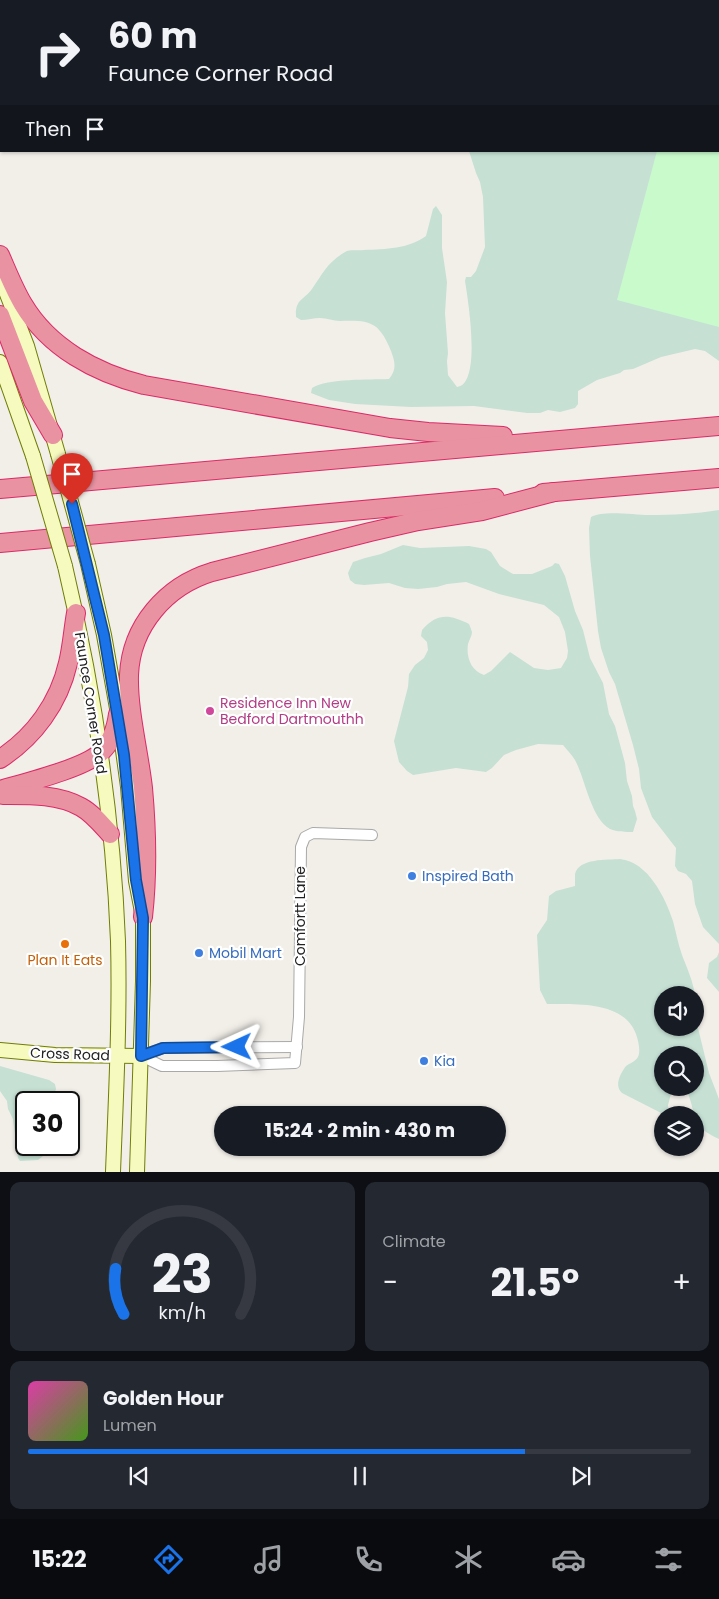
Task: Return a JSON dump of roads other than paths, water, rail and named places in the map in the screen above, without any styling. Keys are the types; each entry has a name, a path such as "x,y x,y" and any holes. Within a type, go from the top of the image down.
{"highway":[{"path":"0,255 23,304 46,332 82,362 119,379 390,428 448,434 566,439"},
{"path":"0,315 33,401 53,435"},
{"path":"2,489 719,426"},
{"path":"0,543 719,478"},
{"path":"143,918 147,880 146,825 142,774 130,692 130,673 131,660 139,634 158,605 178,588 199,576 212,572 370,532 438,517 482,511 554,492"},
{"path":"0,550 41,539"},
{"path":"0,759 30,735 54,701 68,665 76,613"},
{"path":"0,790 70,768 101,753 111,740 118,714"},
{"path":"0,795 40,796 72,803 90,813 110,834"}],"main road":[{"name":"Faunce Corner Road","path":"0,276 27,346 88,564 104,635 118,714 128,787 136,880 143,918 137,1172"},
{"name":"Faunce Corner Road","path":"0,362 33,456 65,566 76,613 101,753 110,834 118,939 117,1056 113,1172"},
{"name":"Cross Road","path":"0,1050 55,1055 141,1056"}],"street":[{"name":"Comfortt Lane","path":"141,1056 162,1066 295,1063 297,1047 301,847 306,837 313,833 372,835"},
{"path":"141,1056 163,1048 297,1047"}],"place":[{"name":"Residence Inn New Bedford Dartmouthh","path":"210,711"},
{"name":"Inspired Bath","path":"412,876"},
{"name":"Plan It Eats","path":"65,944"},
{"name":"Mobil Mart","path":"199,953"},
{"name":"Kia","path":"424,1061"}]}
